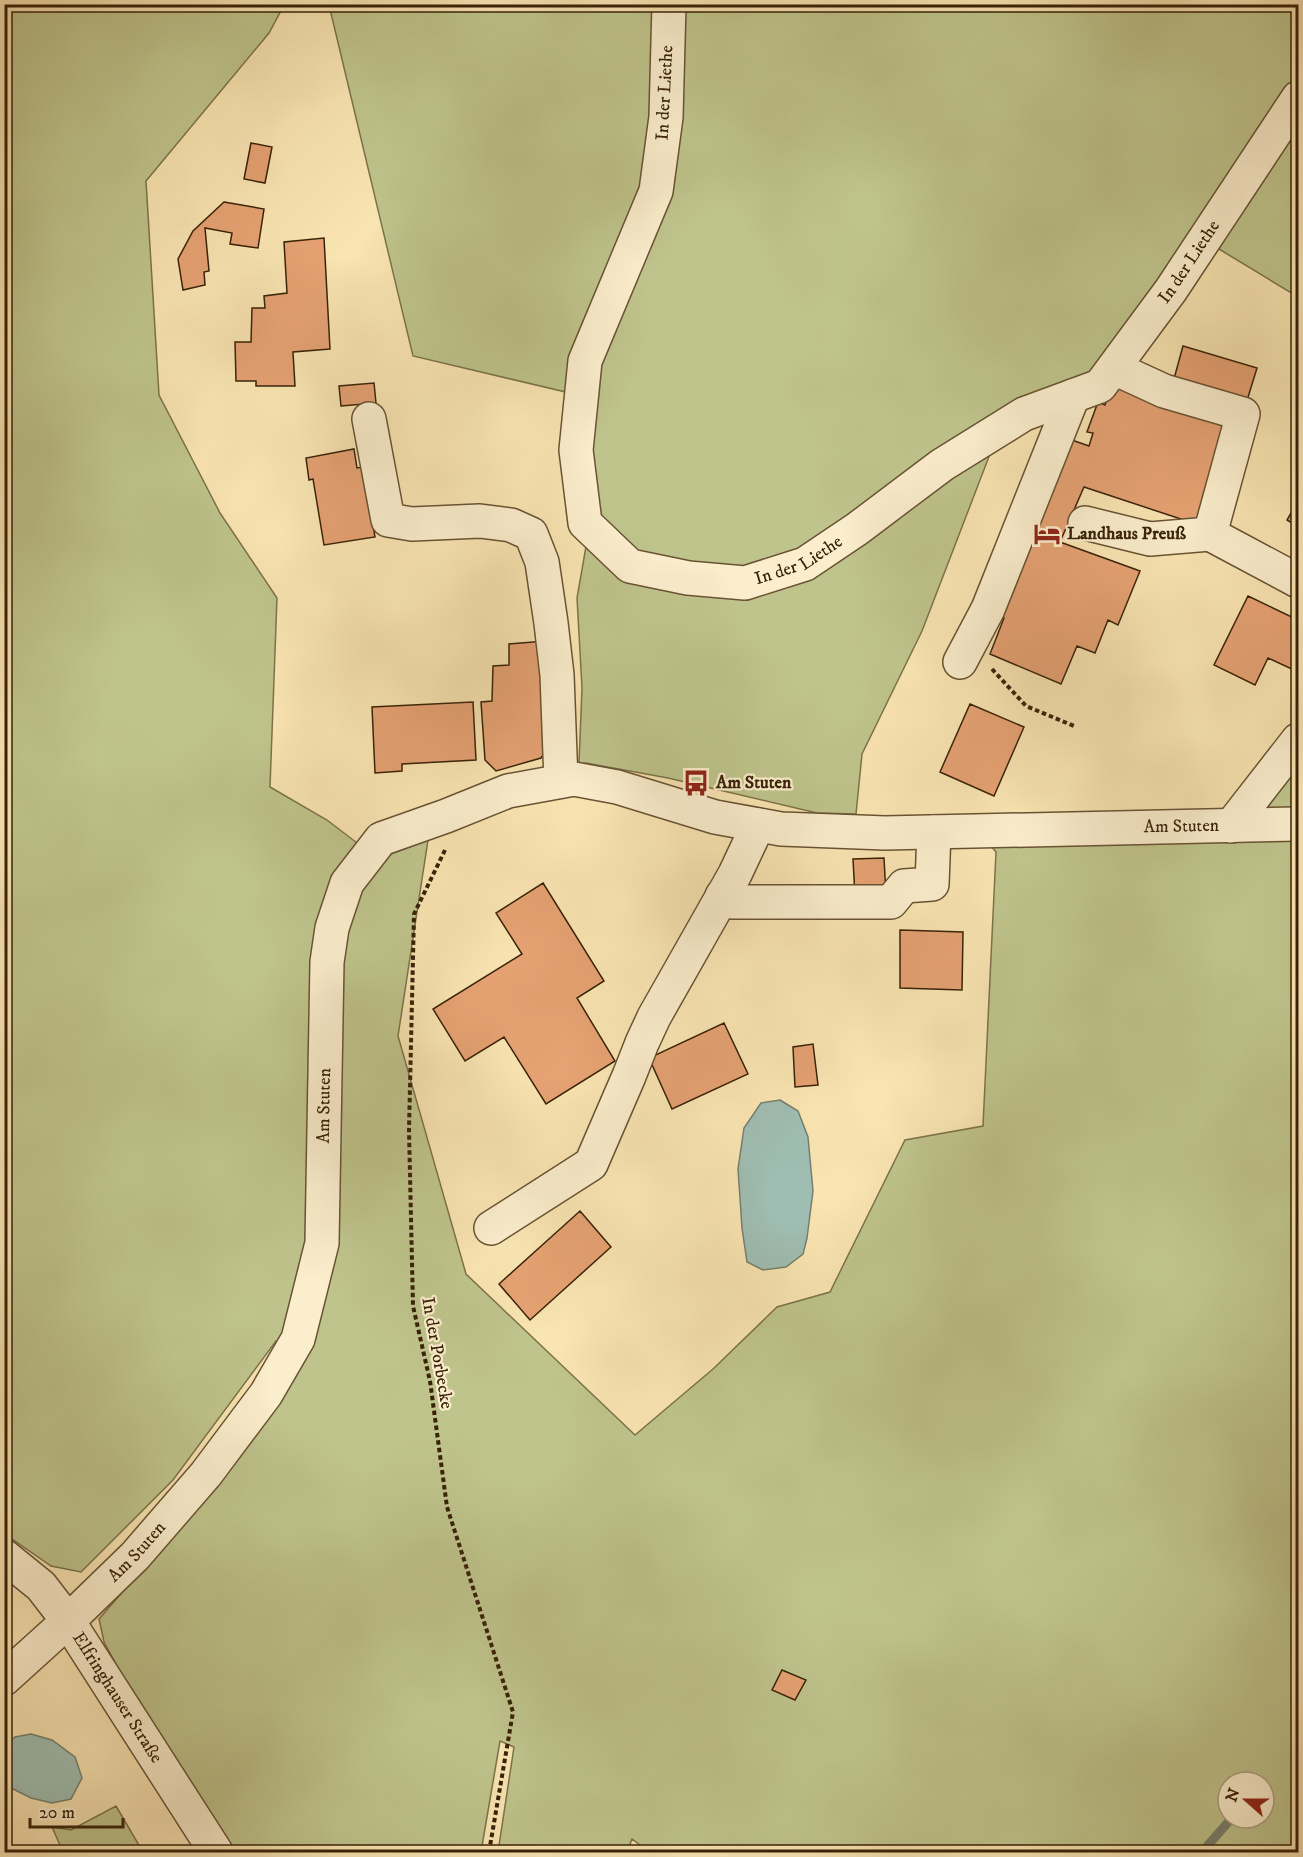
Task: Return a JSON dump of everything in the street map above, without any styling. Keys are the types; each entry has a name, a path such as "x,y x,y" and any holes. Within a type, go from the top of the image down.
{"street":[{"name":"In der Liethe","path":"669,4 666,117 656,190 585,362 576,450 585,523 630,566 688,578 745,583 805,564 857,529 942,465 1024,414 1100,386 1171,290 1299,98"},
{"path":"1114,368 1164,391 1243,414 1210,534"},
{"path":"965,653 996,589 1072,396"},
{"path":"369,419 388,520 412,524 480,521 511,525 531,534 542,561 551,622 557,675 561,781"},
{"path":"1085,523 1150,539 1210,534 1299,581"},
{"path":"1231,826 1299,740"},
{"name":"Am Stuten","path":"4,1679 135,1556 206,1474 266,1394 298,1339 322,1243 327,962 332,928 348,884 381,838 446,816 508,791 574,779 617,787 715,817 781,829 885,833 1299,824"},
{"path":"491,1228 591,1164 646,1034 722,896 758,825"},
{"path":"722,896 732,902 891,902 904,886 932,884 934,832"},
{"name":"Elfringhauser Straße","path":"4,1556 41,1586 68,1621 216,1852"}],"path":[{"path":"965,653 1026,706 1074,726"},
{"name":"In der Porbecke","path":"446,816 446,848 414,914 409,1130 413,1306 430,1381 447,1507 513,1712 489,1852"}],"green space":[{"path":"5,5 284,5 269,33 146,181 159,395 220,513 277,598 270,787 327,820 378,859 428,840 398,1036 466,1274 635,1435 713,1369 777,1307 830,1292 905,1140 983,1126 996,852 990,845 1298,840 1298,1852 649,1852 632,1839 627,1852 498,1852 514,1747 500,1741 481,1852 236,1852 135,1699 104,1642 99,1619 197,1506 302,1362 276,1341 173,1480 81,1572 51,1566 5,1534"},
{"path":"329,5 661,5 649,190 570,393 413,356"},
{"path":"675,5 1298,5 1298,82 1094,379 853,523 747,576 634,556 589,512 591,369 641,252"},
{"path":"1298,112 1298,297 1209,243"},
{"path":"995,441 922,631 862,754 856,814 817,813 668,778 586,763 579,764 582,688 577,598 588,535 741,591"},
{"path":"1298,749 1298,810 1269,809 1265,802"},
{"path":"116,1806 143,1852 63,1852 52,1827 71,1830"}],"water":[{"path":"780,1100 798,1111 808,1137 813,1191 803,1254 786,1267 763,1270 747,1262 738,1169 744,1128 761,1103"},
{"path":"31,1734 52,1740 75,1757 82,1778 71,1799 52,1803 31,1798 5,1785 5,1746 15,1737"}],"building":[{"path":"251,143 272,147 265,183 244,179"},
{"path":"224,202 264,209 258,248 230,244 232,233 205,228 209,271 204,272 205,285 183,290 178,259 193,231"},
{"path":"324,238 330,349 293,352 295,386 256,386 256,381 236,381 235,342 251,342 252,308 265,308 264,296 287,293 284,242"},
{"path":"1183,346 1257,368 1245,407 1172,386"},
{"path":"374,383 376,403 341,406 339,386"},
{"name":"Landhaus Preuß","path":"1112,383 1229,423 1202,526 1084,487 1060,542 1140,571 1118,625 1108,620 1095,653 1077,646 1061,684 990,654 1004,618 997,616 1069,439 1089,446 1093,433 1087,432 1098,402 1105,405"},
{"path":"354,449 357,468 363,467 375,537 324,545 313,479 309,480 306,458"},
{"path":"1298,501 1298,527 1287,520"},
{"path":"1248,596 1298,620 1296,671 1268,658 1255,685 1214,665"},
{"path":"545,641 547,749 541,758 496,771 485,760 481,702 492,701 493,666 509,665 509,644"},
{"path":"473,702 476,760 402,764 402,771 375,773 372,707"},
{"path":"970,704 1024,727 994,796 940,772"},
{"path":"884,858 886,895 855,896 853,859"},
{"path":"543,883 604,981 577,998 615,1061 546,1104 504,1037 465,1061 433,1009 522,954 496,913"},
{"path":"900,930 963,932 962,990 900,988"},
{"path":"724,1023 748,1074 672,1109 649,1058"},
{"path":"813,1044 818,1085 795,1087 793,1047"},
{"path":"580,1211 611,1247 530,1320 499,1284"},
{"path":"782,1670 806,1680 795,1700 772,1690"}],"waterway":[{"path":"1202,1852 1221,1830"}],"place":[{"name":"Landhaus Preuß","path":"1047,534"},
{"name":"Am Stuten","path":"696,783"}]}
